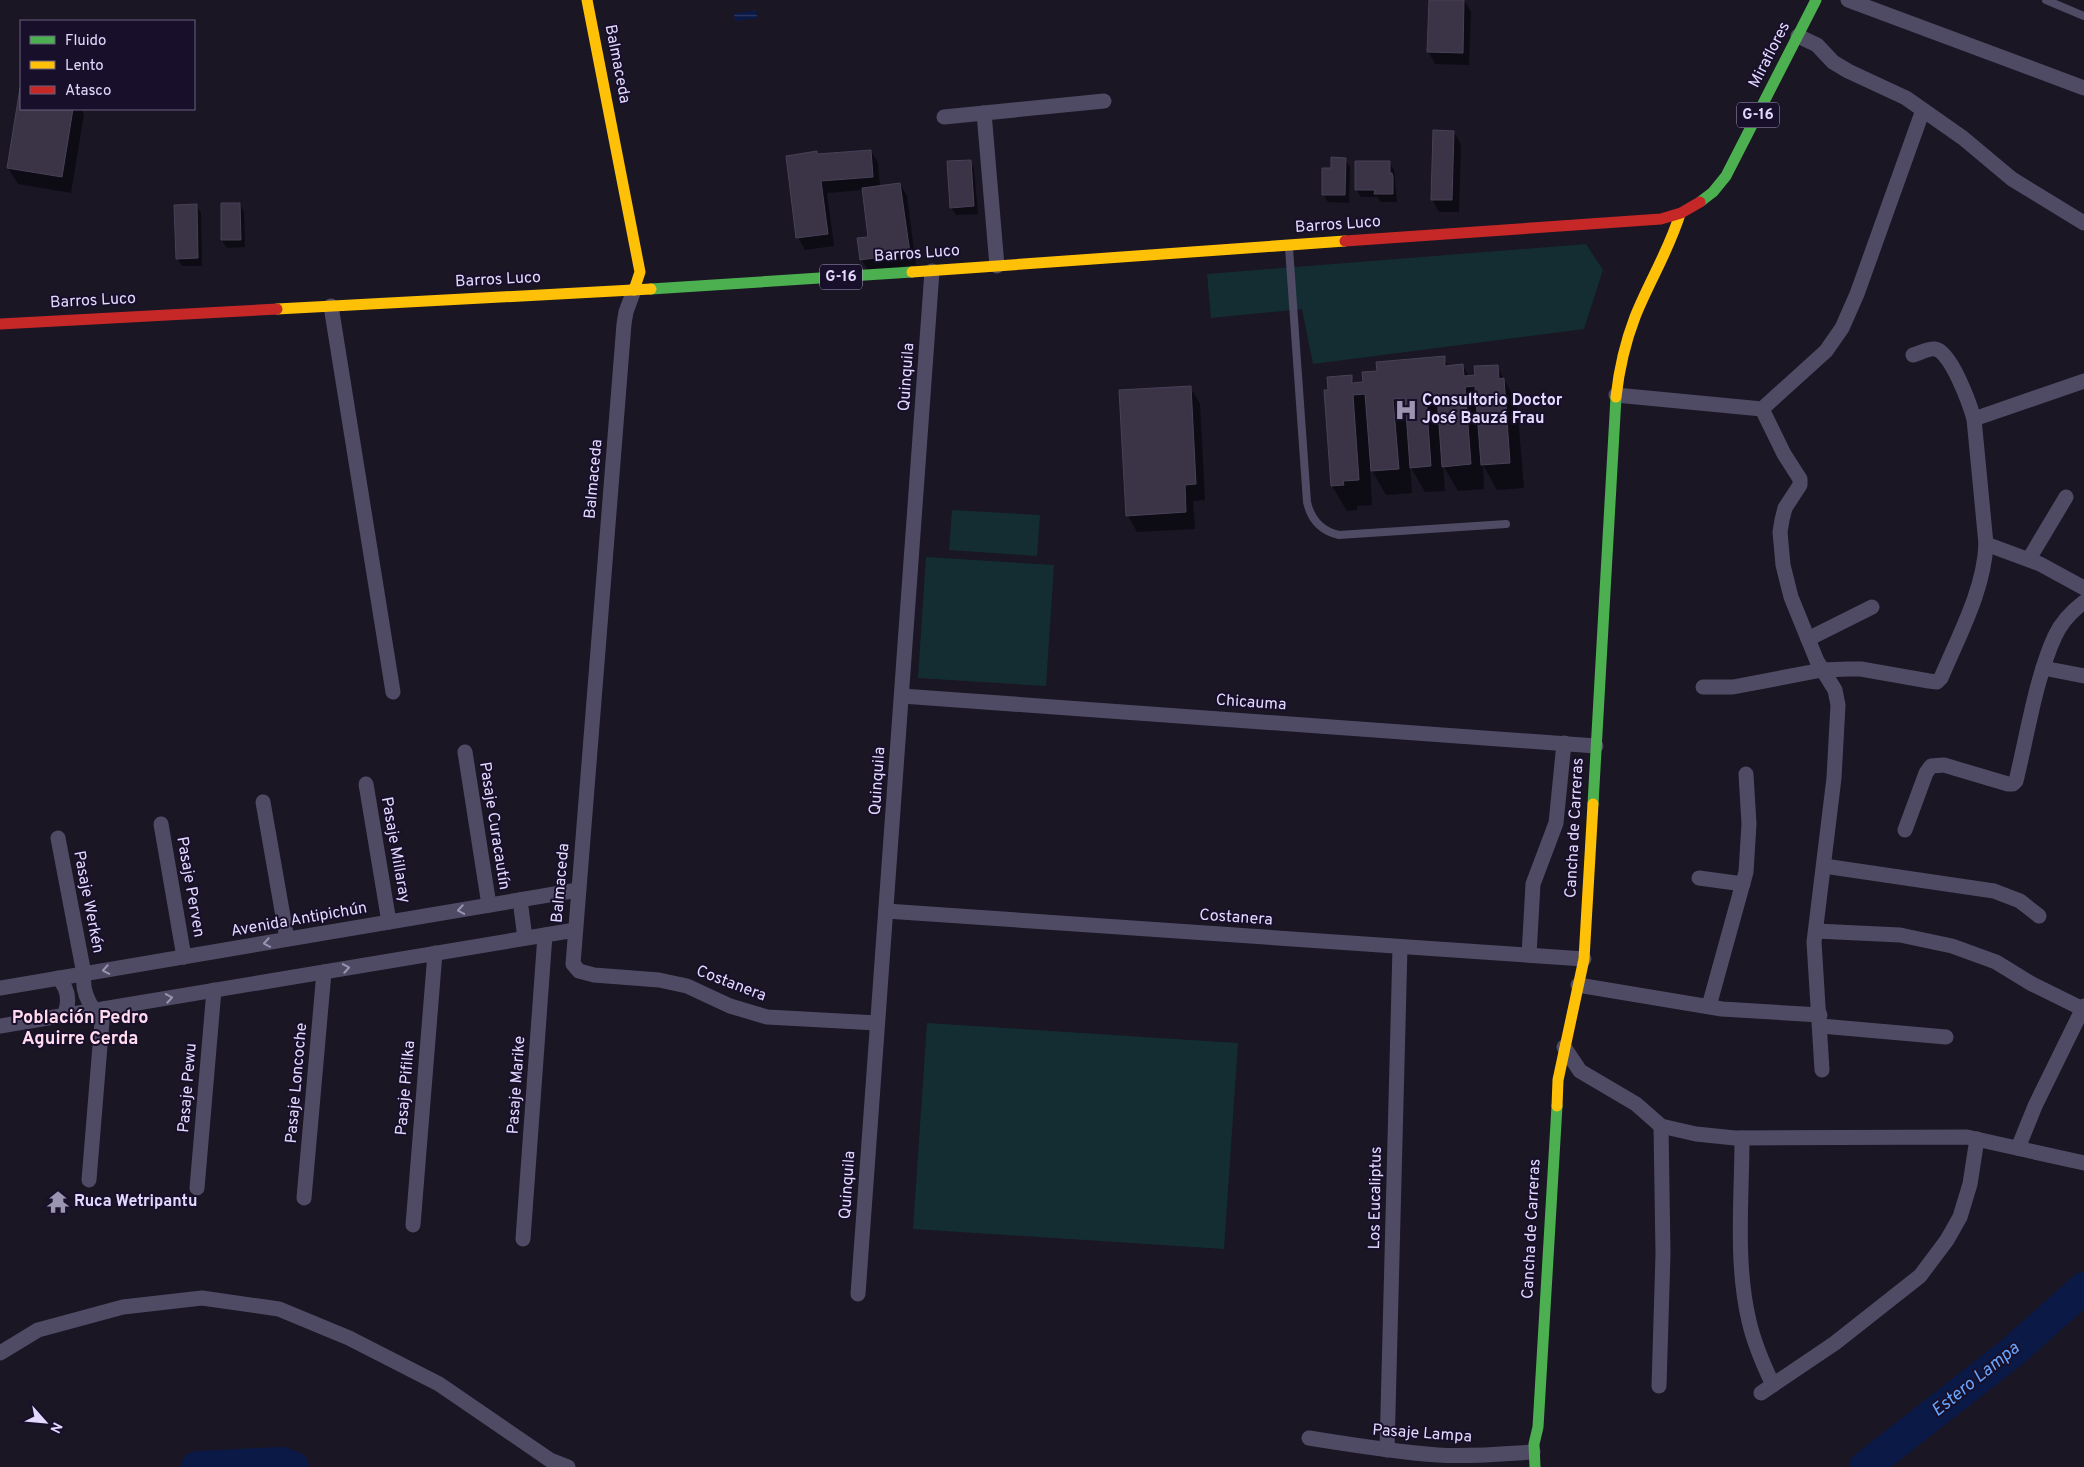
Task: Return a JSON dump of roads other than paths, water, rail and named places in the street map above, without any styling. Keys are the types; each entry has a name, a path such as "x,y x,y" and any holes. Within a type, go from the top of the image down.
{"main road":[{"name":"Balmaceda","path":"587,0 640,272 634,290"},
{"name":"Miraflores","path":"1680,214 1700,203 1711,194 1726,176 1816,0"},
{"name":"Barros Luco","path":"0,324 634,290 932,271 1650,220 1680,214"},
{"name":"Cancha de Carreras","path":"1534,1459 1538,1427 1556,1102 1564,1047 1584,959 1616,395 1630,331 1668,249 1680,214"}],"street":[{"path":"1848,0 2084,88"},
{"path":"1798,36 1816,45 1832,62 1906,98 1964,138 2012,179 2084,223"},
{"path":"944,117 1104,101"},
{"path":"1616,395 1762,409 1826,351 1842,328 1856,294 1923,110"},
{"path":"984,113 997,266"},
{"name":"Quinquila","path":"858,1294 932,271"},
{"name":"Balmaceda","path":"575,967 572,959 624,324 634,290"},
{"path":"331,306 393,692"},
{"path":"1702,686 1733,687 1822,670 1861,669 1936,682 1941,678 1980,579 1985,560 1986,544 1974,419 1964,387 1942,352 1933,349 1913,355"},
{"path":"1974,419 2084,381"},
{"path":"1762,409 1784,454 1800,478 1800,485 1785,508 1780,532 1783,566 1791,597 1822,670 1835,690 1838,705 1834,778 1814,942 1822,1070"},
{"path":"2029,559 2066,496"},
{"path":"1986,544 2029,559 2084,588"},
{"path":"1905,830 1926,773 1931,766 1944,765 2013,784 2016,780 2043,668 2055,635 2072,611 2084,602"},
{"path":"1808,639 1872,607"},
{"path":"2043,668 2084,676"},
{"name":"Chicauma","path":"902,696 1596,746"},
{"path":"1529,955 1533,884 1556,823 1564,744"},
{"name":"Pasaje Curacautín","path":"465,752 489,905"},
{"path":"1709,1006 1743,884 1748,851 1746,774"},
{"name":"Pasaje Millaray","path":"366,784 389,922"},
{"path":"263,802 287,939"},
{"name":"Pasaje Perven","path":"161,824 184,957"},
{"name":"Pasaje Werkén","path":"58,838 84,974"},
{"path":"1824,866 1994,891 2020,901 2039,916"},
{"path":"1699,878 1743,884"},
{"name":"Avenida Antipichún","path":"0,988 578,890"},
{"path":"520,900 525,938"},
{"name":"Costanera","path":"886,911 1584,959"},
{"path":"0,1026 575,930"},
{"path":"1816,931 1900,935 1952,946 1996,962 2032,984 2083,1007 2032,1112 2018,1148"},
{"name":"Pasaje Marike","path":"524,1238 545,935"},
{"name":"Los Eucaliptus","path":"1387,1450 1400,947"},
{"name":"Pasaje Pifilka","path":"412,1225 435,953"},
{"name":"Costanera","path":"575,967 579,971 594,975 659,980 687,986 730,1006 767,1017 877,1023"},
{"name":"Pasaje Loncoche","path":"304,1198 324,972"},
{"path":"84,974 85,996 99,1010 89,1180"},
{"path":"58,978 66,988 68,995 67,1009 64,1016"},
{"path":"1578,985 1722,1009 1946,1037"},
{"name":"Pasaje Pewu","path":"197,1188 214,990"},
{"path":"1564,1047 1580,1071 1636,1104 1661,1126 1696,1134 1742,1138 1940,1137 1977,1139 2084,1163"},
{"path":"1659,1386 1663,1254 1661,1126"},
{"path":"1742,1138 1742,1277 1751,1328 1763,1364 1767,1389 1835,1343 1920,1276 1947,1240 1960,1217 1970,1184 1977,1139"},
{"path":"0,1353 38,1330 123,1307 202,1298 279,1309 349,1338 439,1384 550,1460 568,1467"},
{"name":"Pasaje Lampa","path":"1309,1438 1387,1450 1534,1459"}],"lane":[{"path":"2046,0 2084,16"},
{"path":"1288,246 1307,502 1313,520 1325,531 1339,535 1506,524"}],"water":[{"path":"756,10 757,18 735,21 734,14"}],"waterway":[{"name":"Estero Lampa","path":"1865,1467 2011,1353 2084,1288"},
{"name":"Estero Lampa","path":"197,1467 282,1463 293,1467"}],"place":[{"name":"Consultorio Doctor José Bauzá Frau","path":"1406,410"},
{"name":"Ruca Wetripantu","path":"58,1202"}],"district":[{"name":"Población Pedro Aguirre Cerda","path":"80,1028"}]}
